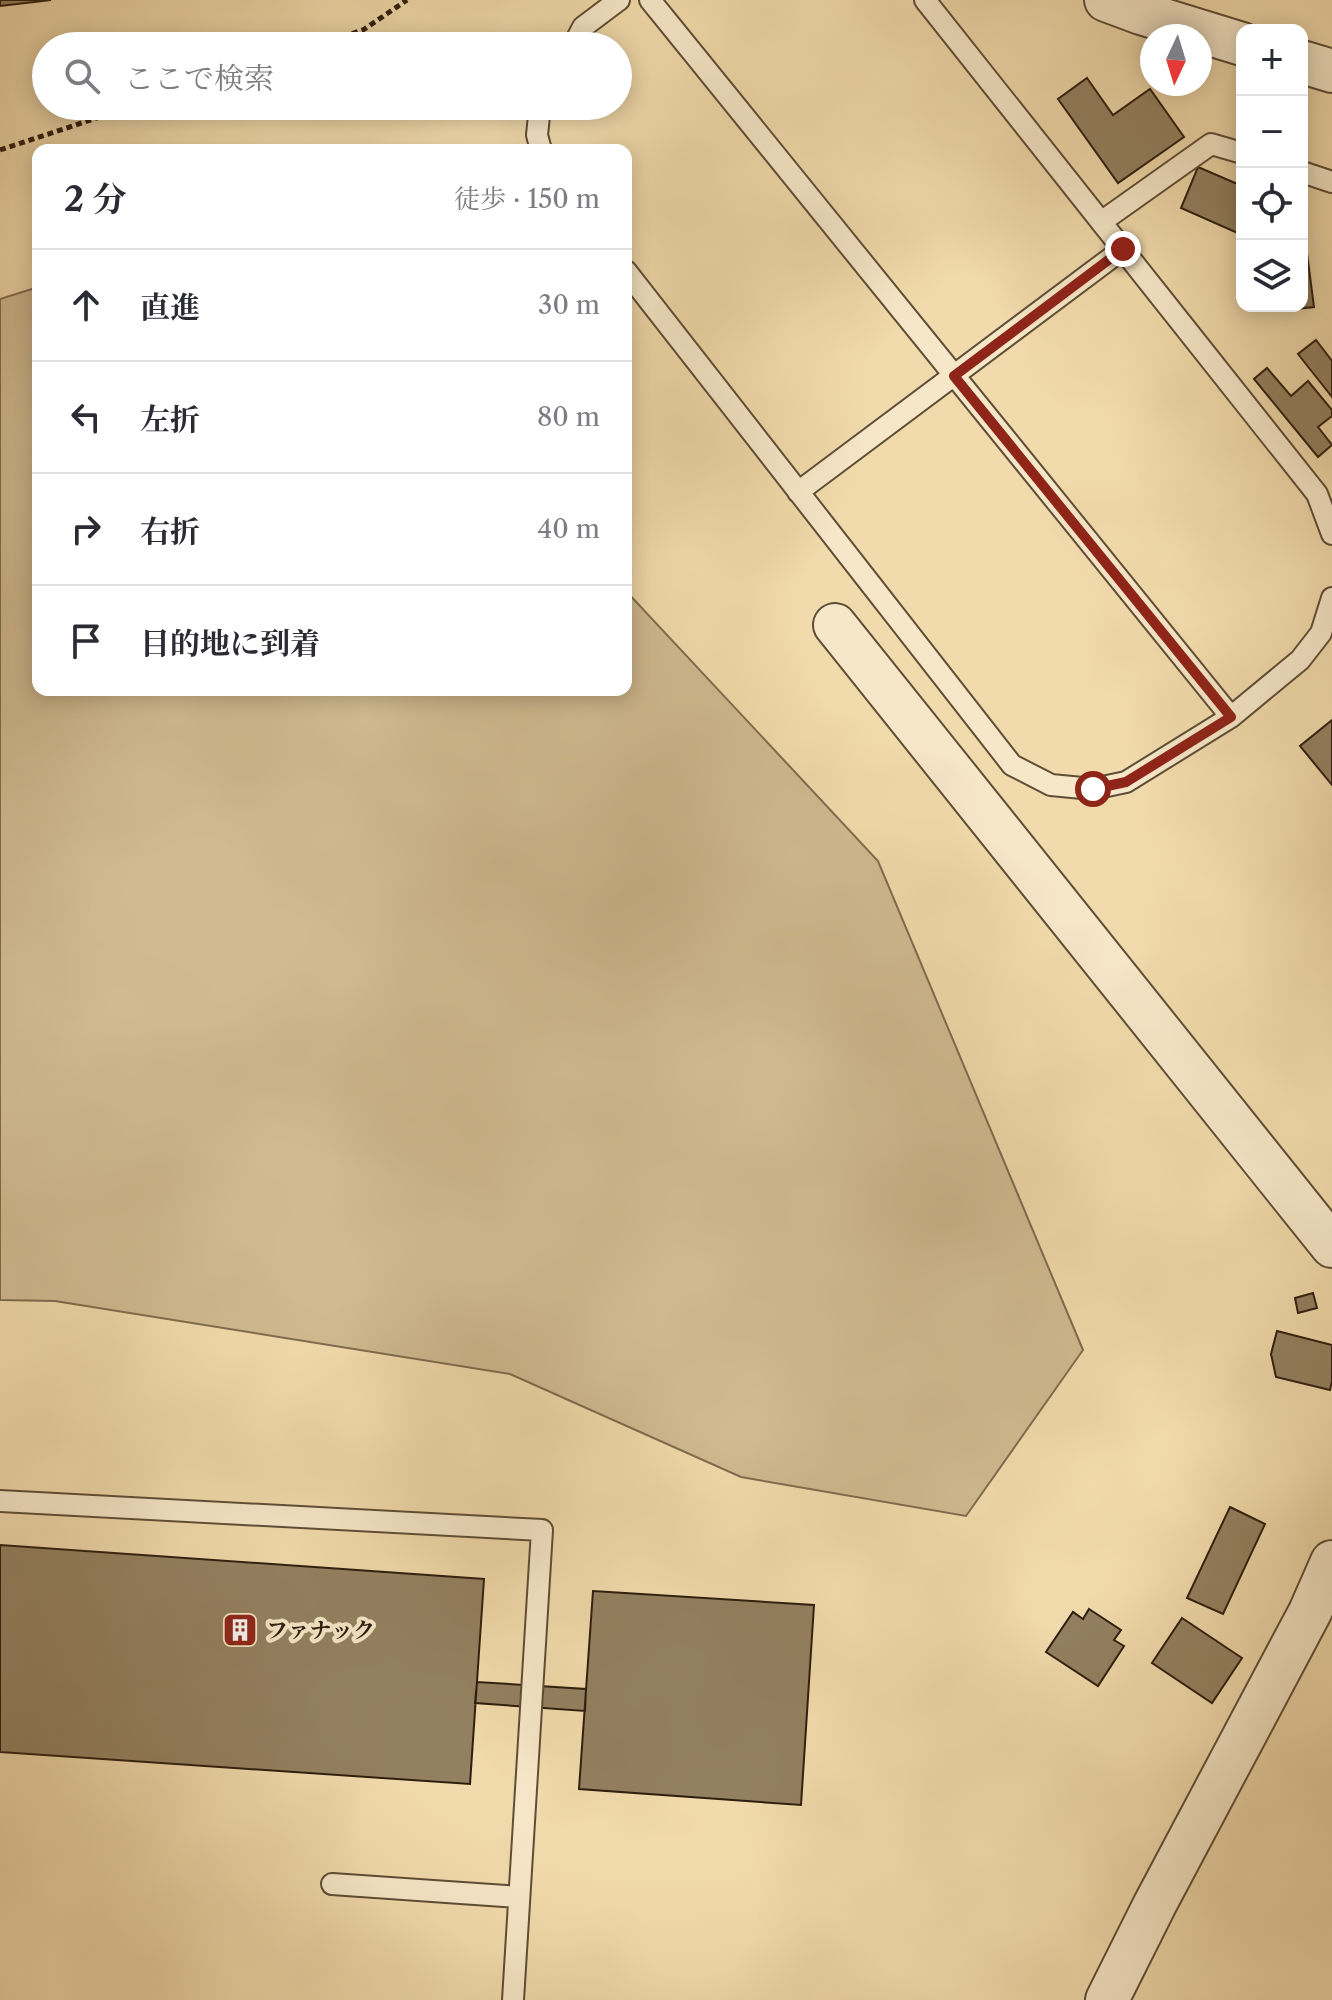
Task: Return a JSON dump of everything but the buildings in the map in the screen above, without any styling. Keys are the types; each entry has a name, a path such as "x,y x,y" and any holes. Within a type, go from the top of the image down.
{"street":[{"path":"1106,0 1236,42"},
{"path":"1308,64 1332,71"},
{"path":"835,625 1332,1246"},
{"path":"1107,2000 1310,1612 1332,1562"}],"lane":[{"path":"580,32 619,0"},
{"path":"650,0 1231,717"},
{"path":"925,0 1317,494 1332,534"},
{"path":"539,120 539,144"},
{"path":"1101,222 1211,144 1236,151"},
{"path":"1308,174 1332,182"},
{"path":"798,492 1123,249"},
{"path":"632,279 1012,765 1051,785 1093,789 1126,782 1231,717 1300,660 1321,633 1331,604"},
{"path":"0,1501 542,1530 513,2000"},
{"path":"332,1884 519,1897"}],"path":[{"path":"357,32 407,0"},
{"path":"0,150 91,120"}],"shaded area":[{"path":"32,289 32,696 632,696 632,597 878,861 1083,1350 966,1516 741,1477 510,1374 55,1301 0,1300 0,299"}],"place":[{"name":"ファナック","path":"240,1630"}],"route":[{"path":"1093,789 1126,782 1231,717 954,376 1123,249"}]}
